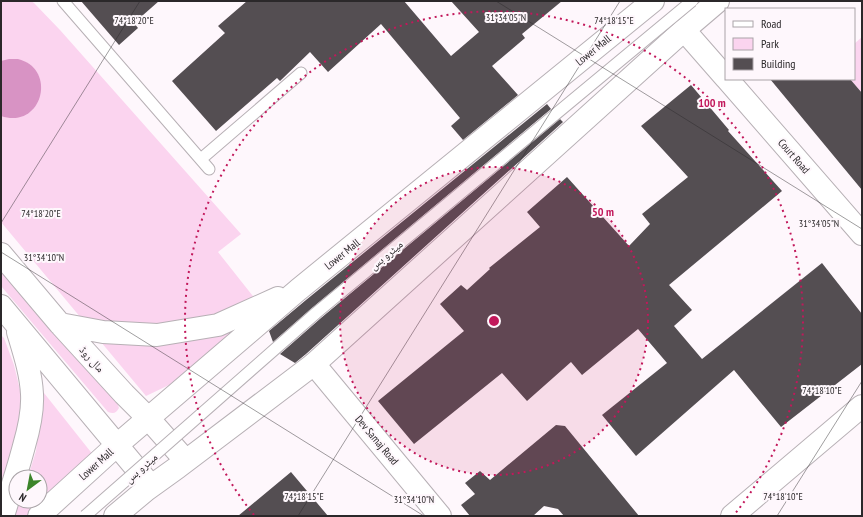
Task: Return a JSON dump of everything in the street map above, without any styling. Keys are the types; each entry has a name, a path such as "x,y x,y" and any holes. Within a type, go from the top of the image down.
{"main road":[{"name":"Lower Mall","path":"39,516 117,445 298,290 653,1"},
{"path":"115,516 151,486 314,364 718,1"},
{"name":"Court Road","path":"684,30 725,78"},
{"name":"Court Road","path":"727,80 862,234"},
{"name":"مال روڈ","path":"1,254 60,324 186,460"},
{"path":"60,324 103,332 157,335 218,325 298,290"},
{"path":"1,306 151,486"},
{"path":"3,516 30,424 32,396 31,381 16,323"},
{"name":"Dev Samaj Road","path":"314,364 440,516"},
{"path":"732,516 862,406"}],"lane":[{"path":"63,1 209,169"},
{"name":"میٹرو بس","path":"85,516 316,313 692,1"},
{"path":"201,159 301,73"}],"green space":[{"path":"1,1 31,1 34,3 60,30 241,234 218,252 264,310 169,385 146,396 1,222"},
{"path":"862,37 862,93 851,80 855,80 855,43"},
{"path":"1,268 117,402 119,408 116,412 108,412 1,286"},
{"path":"1,335 4,338 14,365 21,394 21,419 1,498"},
{"path":"44,393 94,456 48,501 48,469 30,469 36,451 40,418 40,398"},
{"path":"16,509 39,509 32,516 13,516"}],"shaded area":[{"path":"18,59 30,65 38,74 41,85 40,96 35,107 27,114 15,118 1,116 1,61"}],"building":[{"path":"81,1 159,1 134,23 138,28 119,45"},
{"path":"247,1 404,1 451,56 479,32 451,1 562,1 522,34 525,38 492,66 518,95 463,140 451,126 460,118 381,24 328,72 310,52 280,81 277,78 216,131 172,81 225,33 218,26"},
{"path":"771,80 851,80 862,93 862,190"},
{"path":"691,85 729,130 728,131 782,191 669,285 692,310 674,326 702,359 822,263 862,314 862,364 781,427 734,370 636,456 602,415 667,363 638,329 582,375 571,362 527,401 502,373 414,444 378,401 464,331 440,304 461,285 467,290 490,269 489,268 540,227 527,212 567,177 629,246 650,224 642,214 688,177 641,126"},
{"path":"547,104 551,109 273,342 269,331"},
{"path":"560,119 563,122 306,354 295,363 280,354 321,318"},
{"path":"556,425 565,426 639,516 564,516 558,509 544,506 533,516 470,516 461,505 475,494 465,483 480,471 490,480"},
{"path":"291,472 328,516 238,516"}]}
